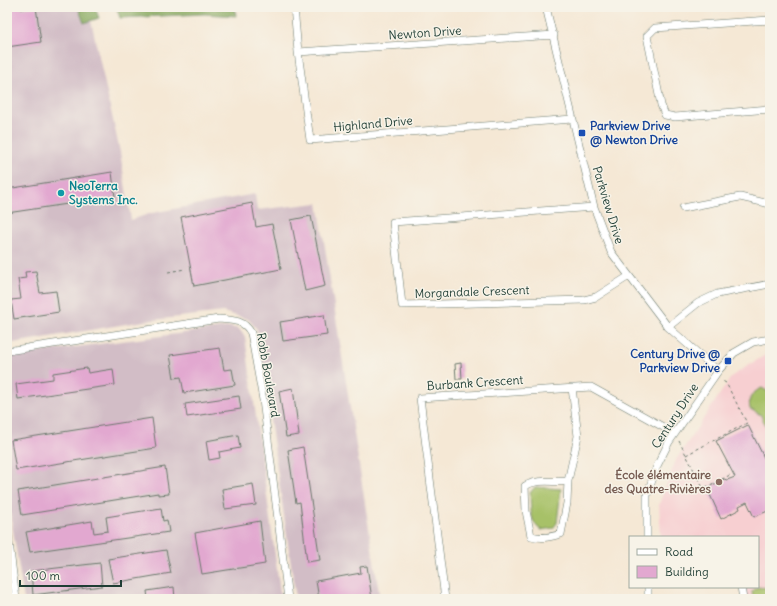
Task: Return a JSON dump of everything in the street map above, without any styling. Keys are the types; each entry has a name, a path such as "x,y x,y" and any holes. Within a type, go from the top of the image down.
{"street":[{"name":"Highland Drive","path":"294,7 298,52 310,140 572,119"},
{"name":"Parkview Drive","path":"546,7 554,35 572,119 594,207 611,252 668,327 716,374"},
{"path":"770,20 655,28 647,36 661,105 665,115 675,117 770,109"},
{"name":"Newton Drive","path":"298,52 554,35"},
{"path":"683,208 740,197 770,204"},
{"name":"Morgandale Crescent","path":"594,207 393,222 402,305 584,300 596,297 629,276"},
{"path":"668,327 698,302 717,294 770,284"},
{"name":"Robb Boulevard","path":"7,352 219,319 236,320 248,327 251,333 263,400 288,599"},
{"name":"Century Drive","path":"647,536 647,495 658,466 674,433 716,374 734,353 753,342 770,339"},
{"name":"Burbank Crescent","path":"445,599 420,398 591,387 674,433"},
{"path":"568,481 542,481 525,486 527,517 531,536 538,538 551,537 561,534 567,503 568,481 578,436 572,388"},
{"path":"7,526 16,599"},
{"path":"648,588 648,599"},
{"path":"741,588 742,599"}],"path":[{"path":"168,272 185,269"},
{"path":"686,454 747,423 726,383 716,374"},
{"path":"674,433 702,486 706,487 730,475"}],"shaded area":[{"path":"7,7 88,7 120,152 131,220 152,213 255,194 257,210 318,203 380,599 296,599 257,329 248,319 223,312 144,321 7,344"},
{"path":"230,327 239,329 245,337 281,599 24,599 7,493 7,356"},
{"name":"École élémentaire des Quatre-Rivières","path":"770,352 770,599 745,599 744,588 759,588 759,536 661,536 659,504 676,460 732,376"}],"green space":[{"path":"78,7 95,7 99,18 84,23"},
{"path":"116,7 235,7 236,16 205,14 120,18"},
{"path":"762,388 770,393 770,430 768,431 761,415 750,409 749,402 751,396"},
{"path":"535,487 561,489 557,523 553,528 541,530 534,523 531,513 530,493"},
{"path":"759,587 770,588 770,599 753,599 752,591"}],"building":[{"path":"7,7 21,7 21,9 36,7 41,42 7,47"},
{"name":"NeoTerra Systems Inc.","path":"112,172 115,197 7,213 7,189"},
{"path":"252,203 256,227 272,224 281,269 194,286 181,217"},
{"path":"311,216 325,286 305,291 291,220"},
{"path":"36,271 40,293 56,291 59,312 14,319 11,300 21,299 18,279 26,278 25,272"},
{"path":"324,315 327,335 283,341 280,322"},
{"path":"220,348 224,370 232,369 235,385 184,393 181,377 174,378 170,355"},
{"path":"461,363 462,379 456,379 455,364"},
{"path":"87,368 88,373 113,369 115,385 18,399 16,384 53,379 53,373"},
{"path":"293,388 299,435 286,437 279,391"},
{"path":"239,396 241,409 187,417 185,404"},
{"path":"152,418 156,448 16,470 11,440"},
{"path":"748,425 770,470 770,510 754,517 747,502 739,506 740,509 721,519 707,488 724,479 727,480 735,477 716,441"},
{"path":"238,435 240,448 219,452 220,458 209,460 206,441"},
{"path":"303,447 320,560 307,562 300,502 296,503 288,450"},
{"path":"165,467 169,494 158,495 158,493 22,515 18,491"},
{"path":"253,484 256,505 225,509 222,489"},
{"path":"161,508 163,521 167,520 169,532 30,552 26,532 92,521 94,533 108,531 106,517"},
{"path":"260,521 265,564 202,574 195,533"},
{"path":"166,550 171,573 113,583 108,559"},
{"path":"100,563 102,586 33,595 31,571"},
{"path":"367,566 372,599 319,599 316,581 361,573 360,567"},
{"path":"174,587 175,599 148,599 147,591"}],"place":[{"name":"Parkview Drive @ Newton Drive","path":"582,133"},
{"name":"NeoTerra Systems Inc.","path":"61,193"},
{"name":"Century Drive @ Parkview Drive","path":"728,361"},
{"name":"École élémentaire des Quatre-Rivières","path":"719,482"}]}
